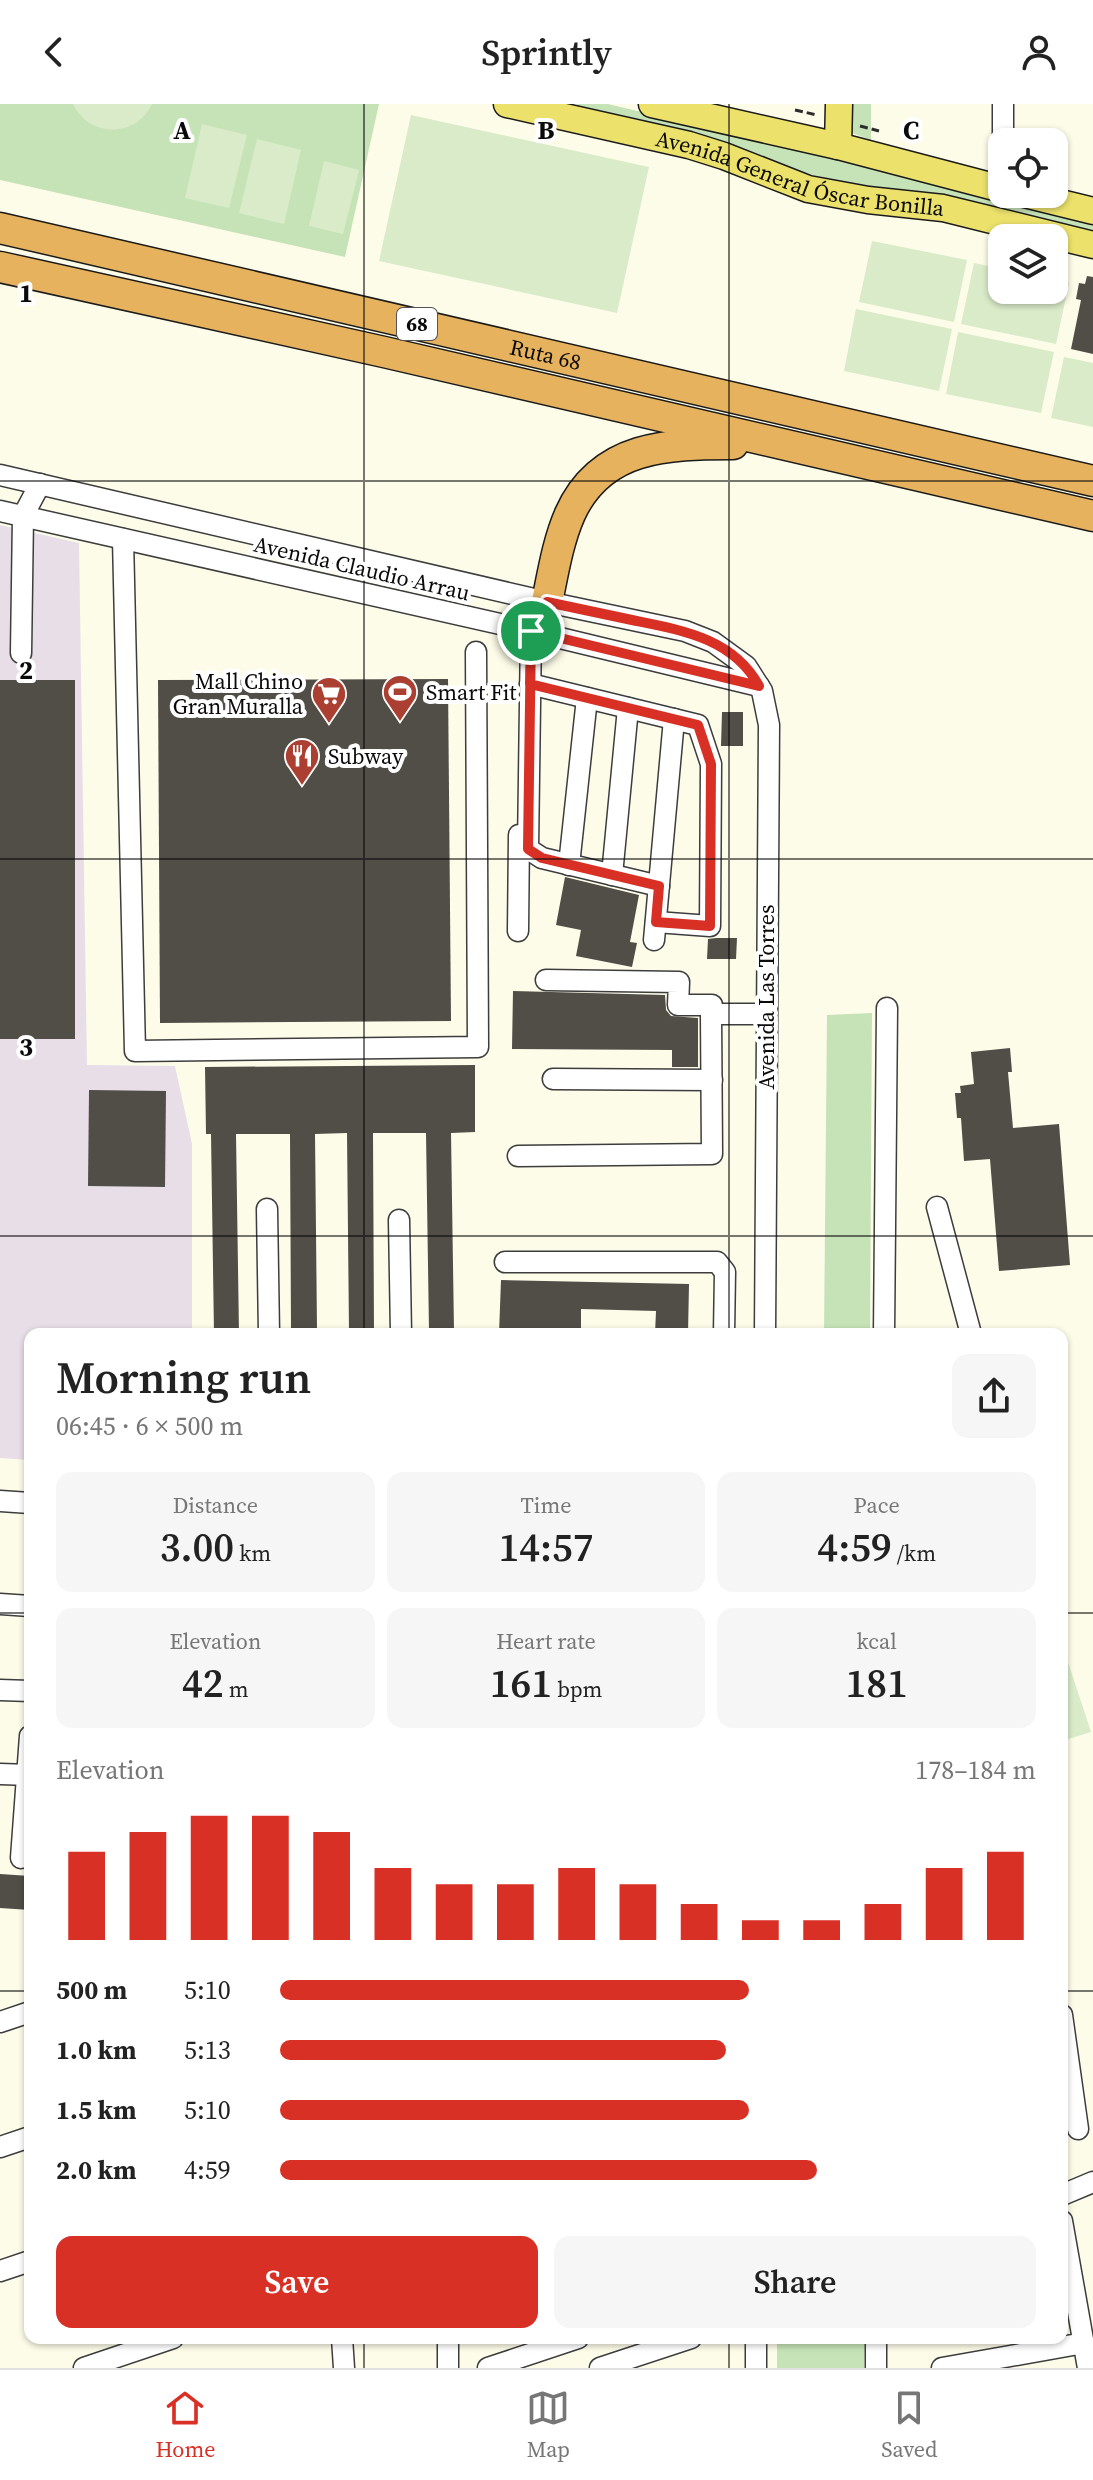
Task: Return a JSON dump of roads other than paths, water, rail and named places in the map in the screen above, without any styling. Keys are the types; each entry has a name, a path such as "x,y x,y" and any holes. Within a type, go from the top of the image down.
{"highway":[{"name":"Ruta 68","path":"0,228 1093,481"},
{"name":"Ruta 68","path":"0,267 384,352 1093,516"},
{"path":"547,602 570,513 588,485 613,464 640,452 676,445 786,445"}],"main road":[{"name":"Avenida General Óscar Bonilla","path":"507,104 689,145 808,189 868,200 943,208 1092,243"},
{"name":"Avenida General Óscar Bonilla","path":"652,104 838,146 988,185"},
{"path":"838,146 839,104"},
{"path":"1068,205 1093,211"}],"street":[{"path":"1003,104 1003,128"},
{"name":"Avenida Claudio Arrau","path":"0,475 685,631 713,642 746,666"},
{"path":"21,653 23,516 40,484"},
{"name":"Avenida Claudio Arrau","path":"0,511 759,686"},
{"path":"123,539 135,1051 478,1047 476,652"},
{"path":"547,602 531,631 528,849 542,858 659,886"},
{"name":"Avenida Las Torres","path":"746,666 759,686 769,725 765,1328"},
{"path":"530,684 674,719 698,725 711,764 710,926 655,931 674,719"},
{"path":"569,865 587,698"},
{"path":"612,875 628,708"},
{"path":"518,931 519,768 529,769"},
{"path":"518,1156 712,1154 712,1005 678,1005 679,982 546,980"},
{"path":"884,1328 887,1008"},
{"path":"711,1014 766,1014"},
{"path":"553,1079 712,1080"},
{"path":"937,1207 969,1328"},
{"path":"267,1209 269,1328"},
{"path":"399,1220 401,1328"},
{"path":"505,1262 717,1262 725,1272 724,1328"},
{"path":"0,1501 24,1503"},
{"path":"0,1604 24,1606"},
{"path":"0,1690 24,1691"},
{"path":"0,1774 24,1775"},
{"path":"17,1858 24,1805"},
{"path":"0,2022 24,2014"},
{"path":"1068,2058 1078,2129"},
{"path":"0,2147 24,2139"},
{"path":"1068,2192 1093,2182"},
{"path":"1068,2254 1088,2368"},
{"path":"0,2271 24,2263"},
{"path":"942,2368 1084,2343"},
{"path":"84,2368 155,2344"},
{"path":"342,2344 344,2368"},
{"path":"448,2344 448,2368"},
{"path":"488,2368 560,2344"},
{"path":"600,2368 673,2344"},
{"path":"756,2344 756,2368"},
{"path":"876,2344 876,2368"}],"place":[{"name":"Smart Fit","path":"400,723"},
{"name":"Mall Chino Gran Muralla","path":"329,725"},
{"name":"Subway","path":"302,787"}]}
